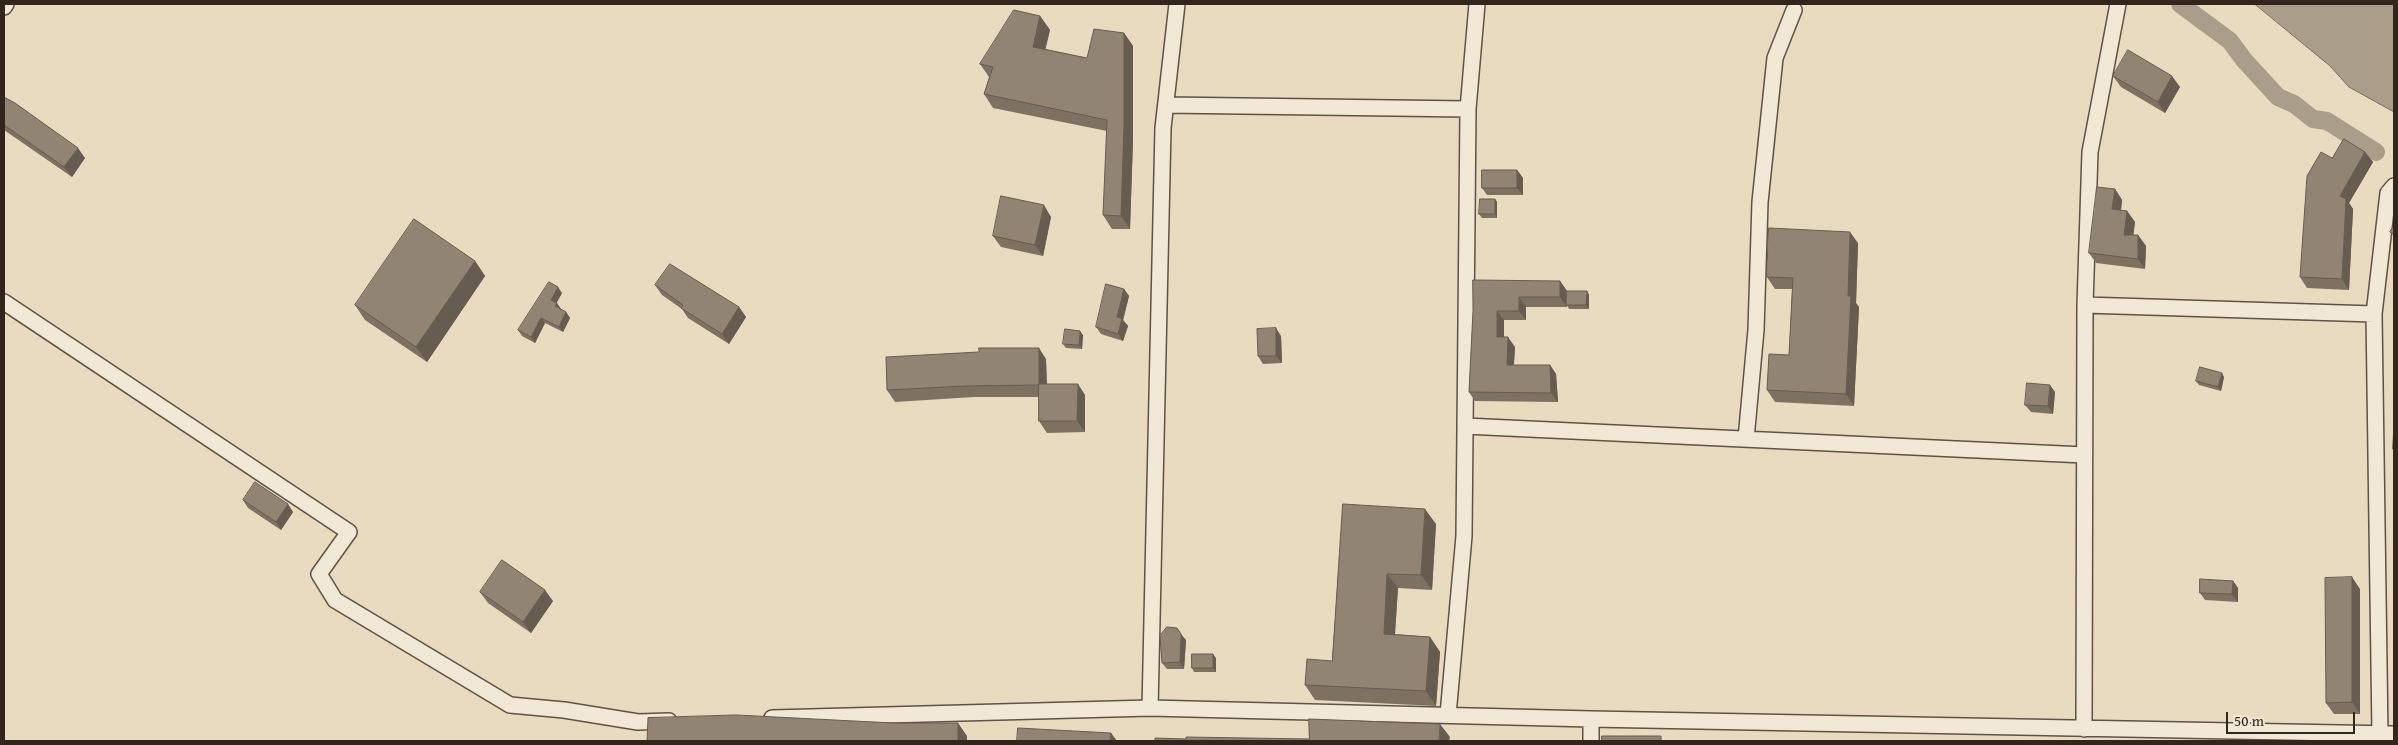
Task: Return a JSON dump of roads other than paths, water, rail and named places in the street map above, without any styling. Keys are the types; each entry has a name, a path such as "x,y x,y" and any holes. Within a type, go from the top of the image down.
{"street":[{"path":"4,8 6,4"},
{"path":"1150,708 1163,128 1177,4"},
{"path":"1448,715 1464,536 1468,109 1477,4"},
{"path":"2084,728 2085,305 2090,152 2118,4"},
{"path":"1746,439 1756,330 1760,202 1774,68 1794,10"},
{"path":"1166,106 1468,109"},
{"path":"756,719 1150,708 1591,719 2387,734 2374,314 2388,193 2394,186"},
{"path":"4,302 349,532 319,574 335,600 510,705 564,710 638,722 687,721"},
{"path":"2085,305 2374,314"},
{"path":"1464,426 2084,455"},
{"path":"1591,719 1591,741"}],"waterway":[{"path":"2180,4 2230,41 2244,60 2278,97 2294,104 2313,119 2327,121 2376,152"}]}
